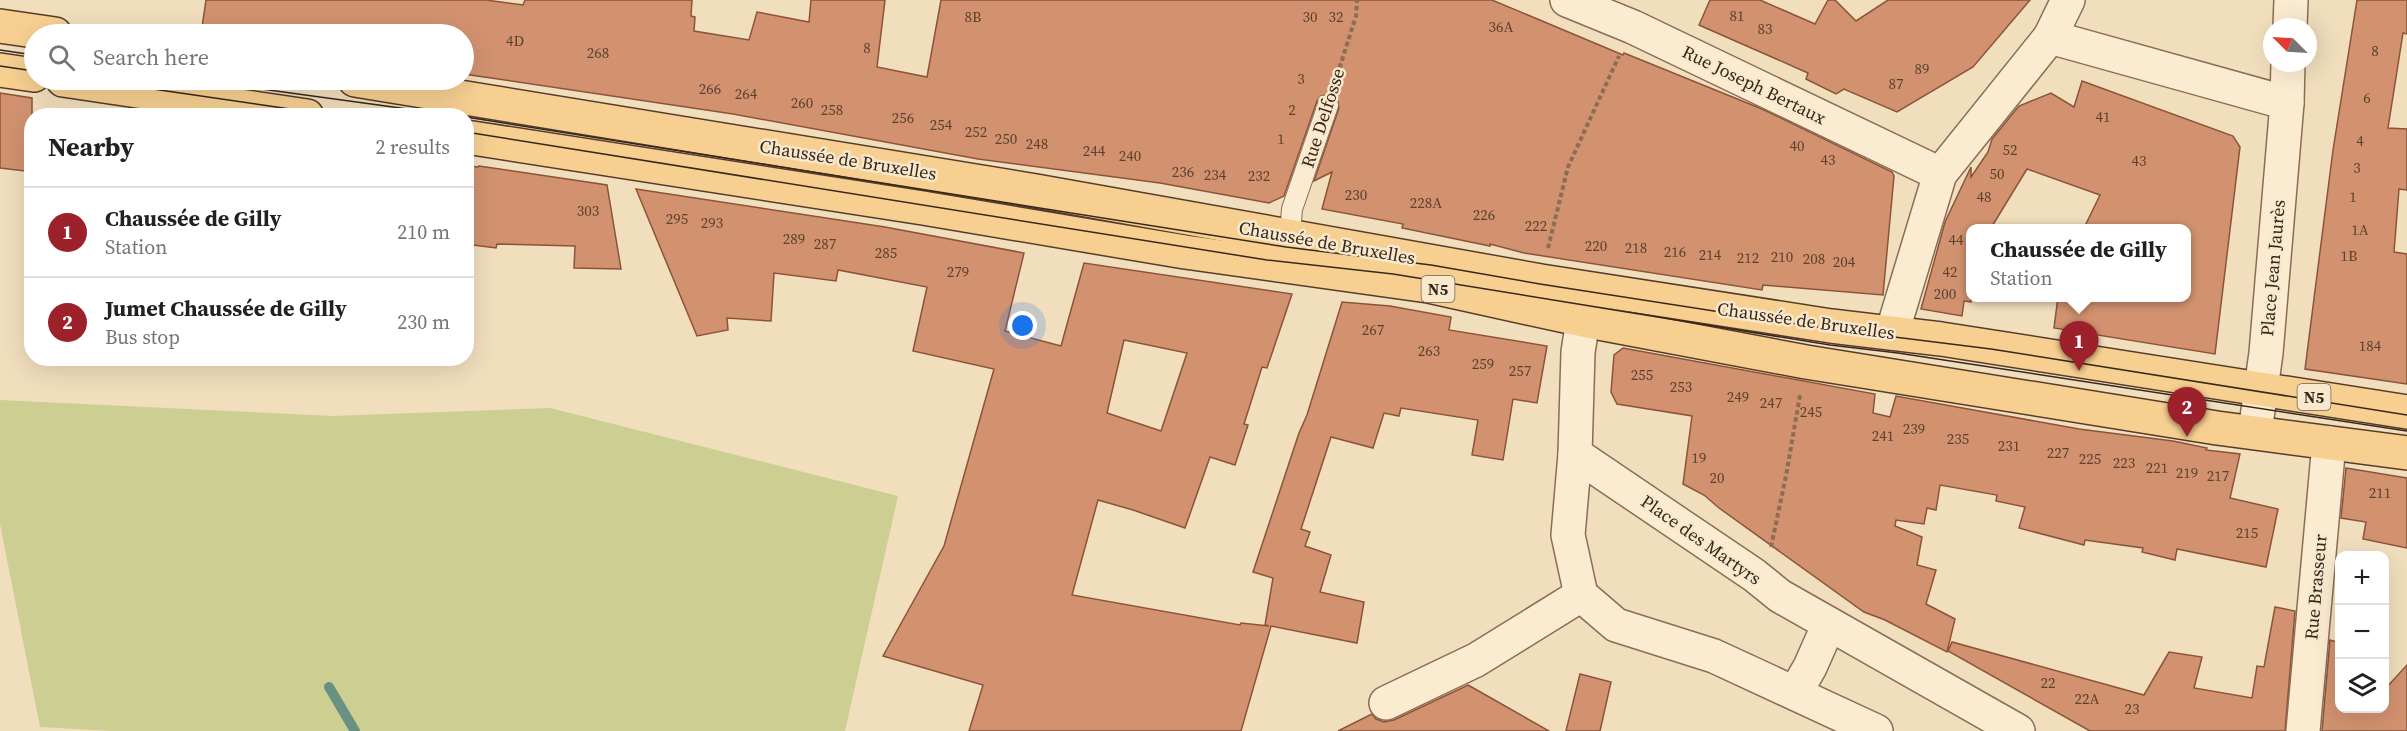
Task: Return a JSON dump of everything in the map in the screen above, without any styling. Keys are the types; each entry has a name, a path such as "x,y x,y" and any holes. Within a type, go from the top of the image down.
{"main road":[{"path":"0,26 24,29"},
{"path":"0,70 24,74"},
{"path":"131,90 253,108"},
{"name":"Chaussée de Bruxelles","path":"416,90 1024,189 1541,281 2407,412"},
{"name":"Chaussée de Bruxelles","path":"474,138 923,208 1207,256 1428,286 1583,320 1806,362 2217,428 2407,453"}],"street":[{"name":"Rue Joseph Bertaux","path":"1567,0 1633,27 1940,174"},
{"path":"1892,333 1940,174 2050,37 2068,0"},
{"path":"2290,18 2291,0"},
{"path":"2050,37 2287,103"},
{"name":"Place Jean Jaurès","path":"2255,432 2261,389 2287,103 2288,72"},
{"path":"1583,320 1578,352 1575,454 1568,535 1581,595 1616,625 1714,656 1876,731"},
{"name":"Rue Brasseur","path":"2303,731 2329,442"},
{"name":"Place des Martyrs","path":"1575,454 1754,575 1780,596 2018,731"},
{"path":"1386,703 1476,660 1581,595"},
{"path":"1795,693 1810,667 1829,624"}],"lane":[{"name":"Rue Delfosse","path":"1290,235 1292,209 1328,105"}],"path":[{"name":"Rue Delfosse","path":"1328,105 1356,16 1357,0"},
{"path":"1541,281 1568,167 1633,27"},
{"path":"1754,575 1768,557 1786,476 1806,362"}],"green space":[{"path":"0,400 333,416 550,408 898,496 845,731 112,731 40,727 0,524"}],"building":[{"path":"206,0 486,0 523,5 525,0 692,0 691,16 695,17 694,31 749,40 757,12 809,22 811,0 885,0 877,67 927,77 941,0 1492,0 1623,55 1624,53 1762,109 1892,172 1894,176 1883,295 1763,285 1762,290 1524,253 1490,244 1490,246 1402,228 1403,224 1322,209 1332,172 1314,181 1339,108 1337,98 1331,94 1321,96 1317,101 1284,196 1269,203 1160,183 978,159 733,114 474,75 474,24 202,24"},
{"path":"1710,0 1760,0 1815,24 1828,0 1835,0 1856,21 1888,0 2030,0 1973,67 1897,112 1844,89 1836,94 1806,79 1808,73 1699,25"},
{"path":"2357,0 2407,0 2407,34 2403,33 2388,128 2407,129 2407,190 2399,189 2394,252 2407,254 2407,384 2305,369 2333,150"},
{"path":"2082,81 2233,136 2240,147 2215,354 2054,328 2057,302 2191,302 2191,224 2086,224 2100,195 2027,169 1993,224 1966,224 1966,301 1964,301 1962,316 1921,309 1945,222 1971,167 1971,177 1988,152 1992,139 2019,106 2051,93 2074,107"},
{"path":"0,93 32,98 32,108 24,108 24,171 0,168"},
{"path":"474,167 607,185 621,269 574,268 575,246 497,244 496,248 474,245"},
{"path":"636,189 885,227 1024,253 1005,331 1061,346 1084,263 1292,294 1267,368 1262,367 1244,424 1248,425 1235,465 1210,457 1185,528 1098,500 1072,595 1240,625 1241,623 1269,626 1265,625 1273,578 1253,572 1307,415 1342,302 1390,306 1451,317 1449,330 1547,346 1537,403 1513,399 1503,460 1472,455 1478,420 1401,408 1399,416 1384,413 1373,448 1331,437 1301,529 1310,532 1305,546 1331,555 1320,592 1364,602 1357,643 1271,626 1241,731 969,731 983,685 883,656 944,546 994,369 913,351 927,287 838,270 836,281 774,273 771,321 727,318 728,330 697,336","holes":["1124,340 1187,353 1161,431 1107,413"]},
{"path":"1623,348 1875,394 1873,413 1890,417 1896,396 2079,429 2173,441 2207,448 2206,450 2240,454 2230,498 2278,509 2266,567 2177,549 2175,560 2142,552 2143,548 2085,540 2084,545 2019,528 2025,507 1996,501 1997,495 1940,485 1936,510 1927,508 1924,524 1896,520 1895,526 1922,537 1917,565 1936,570 1926,604 1955,619 1947,652 1885,620 1864,612 1704,495 1683,484 1692,416 1617,404 1611,392 1614,355"},
{"path":"2346,468 2407,478 2407,548 2363,539 2366,522 2341,518"},
{"path":"2275,607 2295,611 2285,731 2090,731 1948,651 1952,642 2144,695 2169,652 2202,657 2194,688 2252,698 2257,666 2264,667"},
{"path":"2330,640 2335,642 2335,713 2389,713 2389,685 2407,665 2407,731 2322,731"},
{"path":"1580,674 1611,682 1600,731 1566,731"},
{"path":"1468,685 1549,731 1338,731 1372,714 1376,719 1384,722 1394,720"}],"waterway":[{"path":"329,687 355,731"}],"tram line":[{"path":"0,50 24,54"},
{"path":"0,66 24,70"},
{"path":"160,90 283,108"},
{"path":"269,90 401,108"},
{"path":"474,118 1286,247 1431,265 1830,329 1991,349 2407,415"},
{"path":"474,133 1267,260 1393,274 1830,345 1898,353 2407,431"}],"place":[{"name":"Chaussée de Gilly","path":"2079,371"},
{"name":"Jumet Chaussée de Gilly","path":"2187,437"}]}
